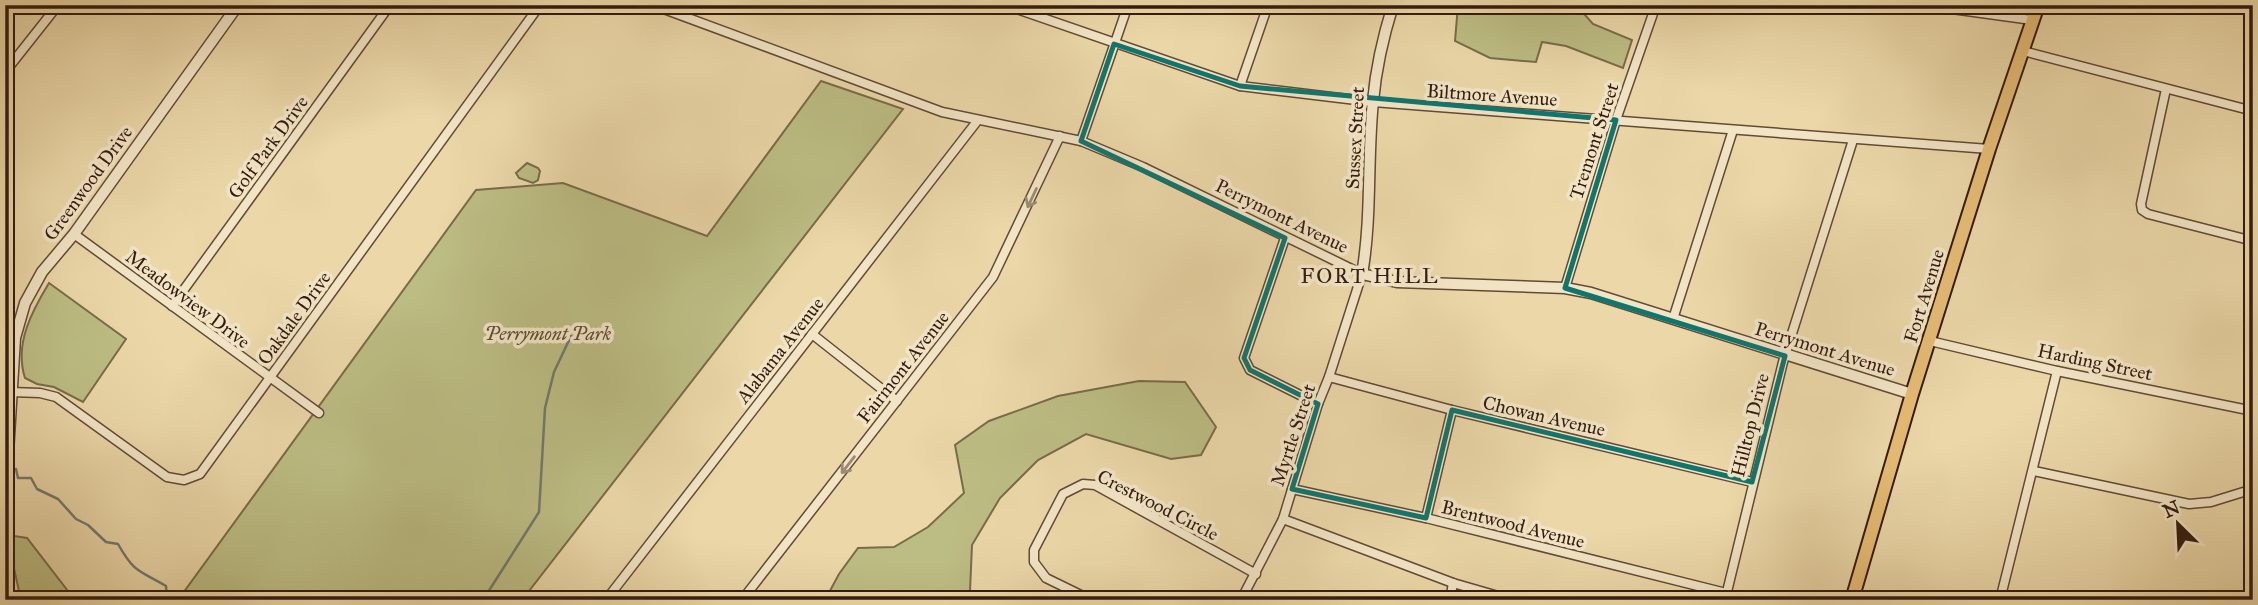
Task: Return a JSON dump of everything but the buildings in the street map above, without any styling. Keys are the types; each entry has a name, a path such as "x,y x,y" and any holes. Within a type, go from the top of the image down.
{"main road":[{"name":"Fort Avenue","path":"1852,600 1912,394 1989,149 2038,5"}],"street":[{"path":"5,72 58,5"},
{"name":"Greenwood Drive","path":"5,502 15,338 25,303 42,272 74,234 238,5"},
{"name":"Golf Park Drive","path":"172,306 390,5"},
{"name":"Oakdale Drive","path":"11,392 40,393 56,397 167,477 184,480 200,474 540,5"},
{"name":"Perrymont Avenue","path":"655,5 942,112 1080,141 1143,167 1362,274 1397,282 1565,288 1591,293 1912,394"},
{"name":"Biltmore Avenue","path":"1005,5 1240,86 1373,102 1989,149"},
{"path":"1080,141 1128,5"},
{"path":"1240,86 1268,5"},
{"name":"Sussex Street","path":"1362,274 1367,244 1373,102 1381,45 1393,5"},
{"name":"Tremont Street","path":"1565,288 1616,120 1656,5"},
{"path":"1923,5 2032,20"},
{"path":"2023,51 2253,111"},
{"path":"2166,89 2141,204 2142,210 2148,214 2253,241"},
{"name":"Alabama Avenue","path":"606,600 978,120"},
{"path":"1673,319 1733,130"},
{"name":"Fairmont Avenue","path":"742,600 993,277 1060,136"},
{"name":"Hilltop Drive","path":"1725,596 1785,356 1853,140"},
{"name":"Meadowview Drive","path":"74,234 319,413"},
{"path":"1285,238 1244,358 1250,370 1318,404"},
{"name":"Myrtle Street","path":"1241,600 1283,519 1362,274"},
{"path":"812,334 897,401"},
{"name":"Harding Street","path":"1930,341 2253,411"},
{"path":"2000,600 2057,370"},
{"name":"Chowan Avenue","path":"1329,377 1452,410 1752,482"},
{"path":"1426,518 1452,410"},
{"path":"2034,471 2189,504 2211,502 2253,489"},
{"name":"Crestwood Circle","path":"1091,600 1046,578 1034,562 1034,550 1063,494 1083,484 1095,485 1256,574"},
{"name":"Brentwood Avenue","path":"1292,489 1426,518 1725,596"},
{"path":"1283,519 1453,583 1512,600"},
{"path":"1450,600 1453,583"},
{"path":"5,589 8,600"}],"highlighted area":[{"path":"1114,44 1240,86 1616,120 1565,288 1785,356 1752,482 1452,410 1426,518 1292,489 1318,404 1250,370 1244,358 1285,238 1081,141"}],"green space":[{"path":"1458,5 1576,5 1593,24 1632,40 1623,68 1566,46 1542,42 1536,62 1490,58 1455,41"},
{"name":"Perrymont Park","path":"821,81 903,109 522,600 178,600 476,190 563,183 707,236"},
{"path":"527,163 540,171 538,180 533,183 519,178 516,173"},
{"path":"49,283 126,339 83,402 54,387 37,384 25,378 22,353 26,328"},
{"path":"1139,381 1185,382 1216,427 1201,455 1171,459 1086,434 1038,460 1000,498 972,545 970,591 980,600 825,600 839,574 858,548 894,547 928,527 964,493 955,445 989,421 1058,396"},
{"path":"14,536 27,538 68,591 85,600 21,600 13,564"}],"waterway":[{"path":"483,600 539,512 545,408 554,372 571,336"},
{"path":"16,469 18,478 31,478 37,489 58,499 76,519 88,525 106,542 118,544 143,574 166,586 167,600"}],"district":[{"name":"FORT HILL","path":"1370,276"}]}
